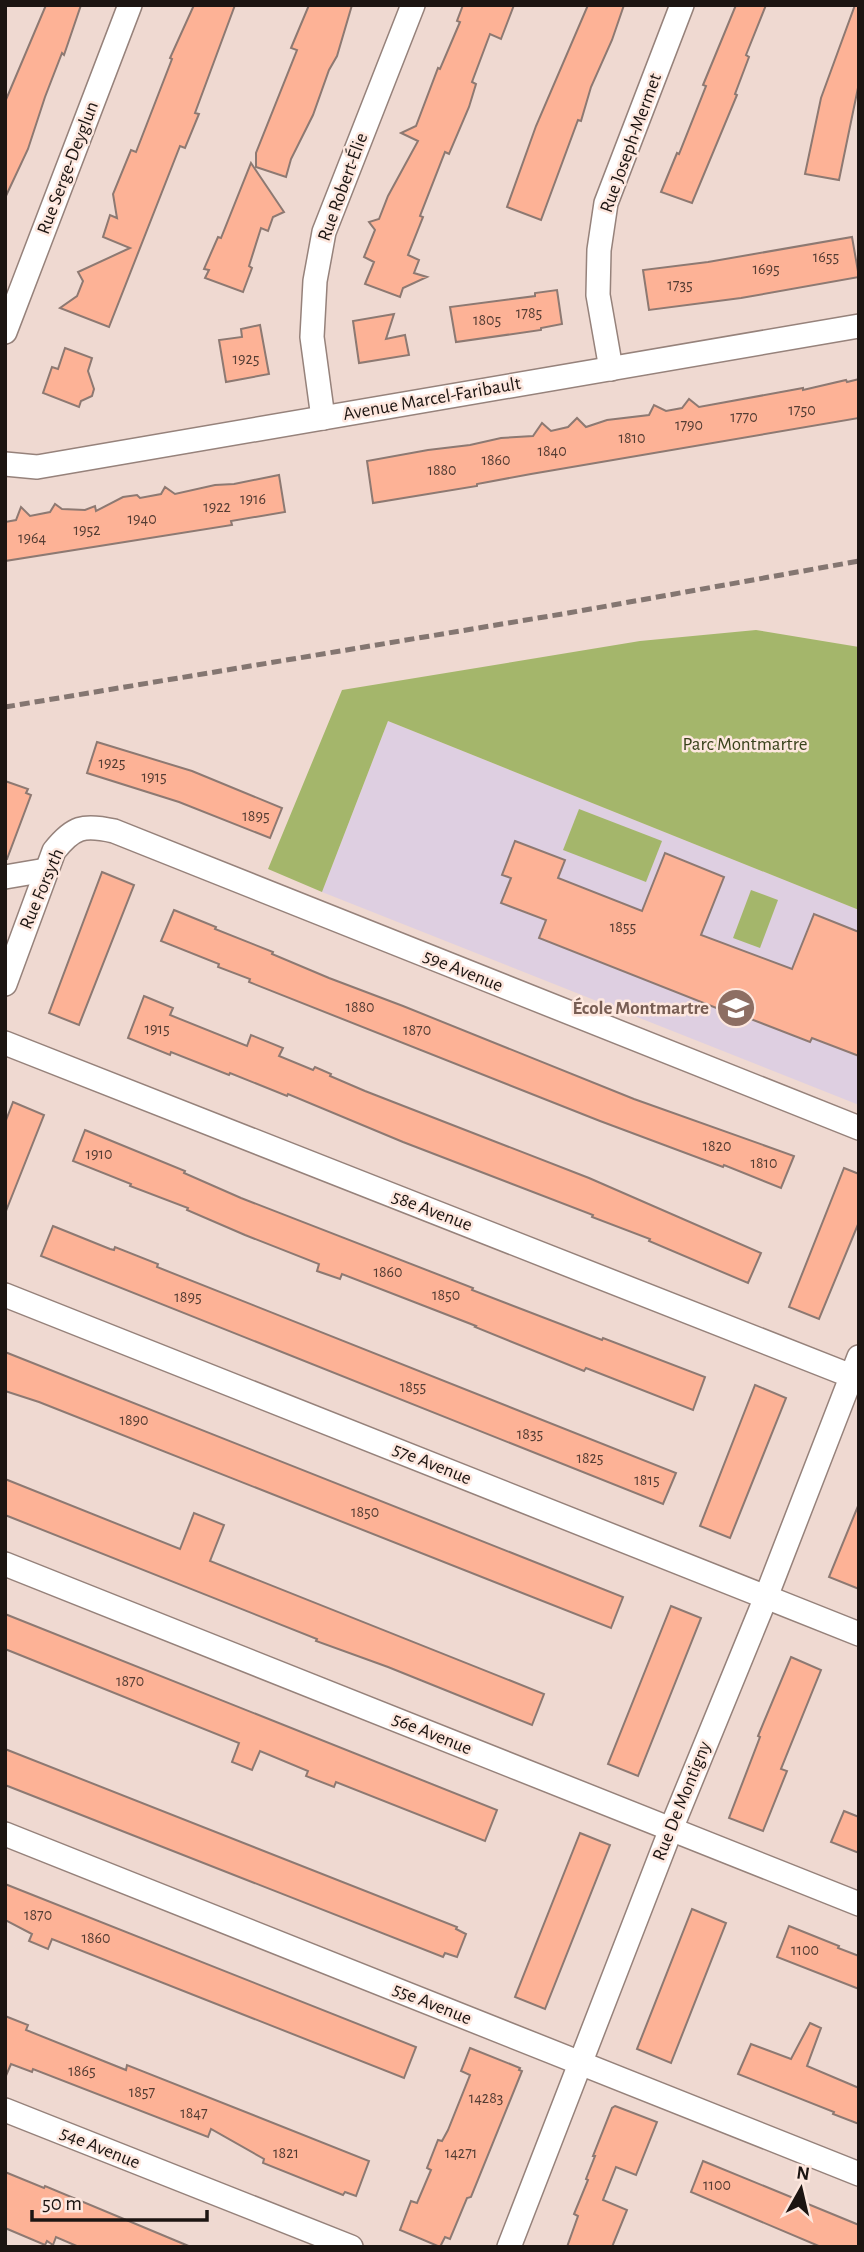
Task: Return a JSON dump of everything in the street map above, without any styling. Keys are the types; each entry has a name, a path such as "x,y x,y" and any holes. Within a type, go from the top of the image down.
{"street":[{"name":"Rue Serge-Deyglun","path":"6,329 131,5"},
{"name":"Rue Robert-Élie","path":"323,418 312,337 315,281 324,232 413,5"},
{"name":"Rue Joseph-Mermet","path":"611,369 598,295 599,250 606,203 682,5"},
{"name":"Avenue Marcel-Faribault","path":"5,464 37,467 859,326"},
{"name":"59e Avenue","path":"67,834 81,828 96,827 114,831 859,1128"},
{"name":"Rue Forsyth","path":"5,984 14,932 54,851 67,834"},
{"path":"5,877 46,870"},
{"name":"58e Avenue","path":"5,1043 856,1371"},
{"name":"57e Avenue","path":"5,1295 859,1634"},
{"name":"Rue De Montigny","path":"509,2247 671,1829 856,1371"},
{"name":"56e Avenue","path":"5,1564 859,1904"},
{"name":"55e Avenue","path":"5,1833 859,2174"},
{"name":"54e Avenue","path":"5,2110 351,2247"}],"shaded area":[{"name":"École Montmartre","path":"388,721 859,910 859,1105 322,892"}],"green space":[{"name":"Parc Montmartre","path":"756,630 859,647 859,910 388,721 322,892 268,869 342,690 640,641"},
{"path":"579,809 662,841 646,882 563,850"},
{"path":"751,890 778,900 760,948 733,938"}],"building":[{"path":"46,5 81,5 28,149 5,198 5,102"},
{"path":"194,5 235,5 195,113 199,114 185,148 180,146 109,327 60,308 77,296 83,281 78,272 130,248 103,237 110,215 117,218 113,194 131,150 136,152 172,59 170,58"},
{"path":"309,5 352,5 337,56 329,70 313,115 291,159 286,177 256,167 256,153 297,50 291,48"},
{"path":"463,5 514,5 501,39 490,34 472,82 476,84 469,107 449,154 445,152 420,216 423,217 408,255 419,260 414,273 427,277 403,288 400,297 365,284 374,262 364,257 375,230 369,222 379,219 388,196 418,141 401,133 416,126 438,68 440,69 460,22 457,21"},
{"path":"588,5 624,5 541,220 507,207 536,126"},
{"path":"736,5 766,5 746,55 749,57 735,94 737,95 692,203 661,192 677,153 679,154 706,86 703,85"},
{"path":"855,5 859,5 859,83 839,180 805,174 821,98"},
{"path":"251,163 284,212 273,217 268,231 261,228 249,266 252,268 243,292 205,278 209,270 204,269 218,237 221,238"},
{"path":"852,237 859,277 741,298 649,310 643,270 708,262"},
{"path":"557,290 562,324 541,330 456,342 450,307 535,296 535,293"},
{"path":"394,314 386,339 405,335 409,355 359,363 353,321"},
{"path":"260,325 269,374 226,382 219,340 242,337 241,329"},
{"path":"65,348 92,358 88,371 94,389 92,396 81,401 79,407 43,393 52,367 58,369"},
{"path":"859,379 859,418 373,503 367,461 501,438 533,436 542,423 551,431 568,427 577,418 586,427 607,420 649,415 654,405 666,411 682,408 689,399 699,407"},
{"path":"279,475 285,512 231,521 232,525 5,561 5,522 16,520 21,507 30,516 50,512 55,504 62,509 85,510 95,506 96,511 123,497 137,495 140,498 161,494 165,487 175,494"},
{"path":"97,742 192,771 282,808 270,838 179,802 87,773"},
{"path":"5,781 28,789 26,793 31,795 7,859 5,859"},
{"path":"515,841 565,860 558,878 642,911 665,853 724,877 701,935 792,969 814,914 859,932 859,1056 812,1038 810,1042 730,1011 729,1013 539,938 546,920 501,903 511,878 502,875"},
{"path":"102,872 134,885 79,1025 49,1013"},
{"path":"174,910 329,978 634,1099 794,1156 781,1188 600,1121 249,982 250,979 218,967 219,964 161,941"},
{"path":"144,996 173,1008 170,1015 247,1046 251,1035 283,1048 279,1056 313,1070 315,1067 365,1091 589,1178 761,1253 748,1283 649,1241 650,1239 592,1217 593,1215 403,1142 288,1094 287,1096 128,1038"},
{"path":"13,1102 44,1115 6,1211 5,1123"},
{"path":"85,1130 185,1171 184,1173 241,1198 473,1288 472,1290 705,1377 693,1410 586,1368 584,1371 342,1274 340,1279 317,1271 319,1264 73,1161"},
{"path":"844,1168 859,1174 859,1222 819,1319 789,1307"},
{"path":"53,1226 110,1249 114,1250 115,1247 158,1264 157,1267 676,1473 663,1504 41,1256"},
{"path":"5,1352 623,1597 611,1628 39,1402 5,1391"},
{"path":"755,1385 786,1398 730,1538 700,1526"},
{"path":"5,1479 180,1549 194,1513 224,1525 210,1561 544,1694 532,1725 5,1515"},
{"path":"859,1507 859,1589 829,1577"},
{"path":"671,1606 701,1618 638,1776 608,1764"},
{"path":"5,1614 497,1810 485,1841 336,1782 334,1787 306,1776 308,1771 260,1751 252,1770 232,1762 239,1743 5,1649"},
{"path":"791,1657 821,1670 781,1769 787,1771 763,1831 729,1818 760,1737 758,1736"},
{"path":"5,1749 457,1927 456,1929 466,1934 457,1957 445,1953 443,1957 5,1785"},
{"path":"844,1811 859,1817 859,1853 831,1842"},
{"path":"580,1833 610,1845 545,2009 515,1997"},
{"path":"5,1884 416,2047 404,2078 52,1939 48,1949 29,1941 32,1934 5,1920"},
{"path":"692,1909 726,1923 671,2063 637,2049"},
{"path":"789,1926 859,1956 859,1989 777,1957"},
{"path":"5,2016 28,2025 26,2030 126,2070 127,2065 369,2161 356,2196 345,2192 343,2195 263,2163 264,2159 211,2129 208,2137 33,2069 32,2072 11,2064 5,2078"},
{"path":"810,2023 821,2028 807,2066 859,2088 859,2124 738,2074 751,2044 791,2059"},
{"path":"470,2048 522,2071 471,2197 467,2198 450,2239 445,2237 440,2247 400,2230 411,2201 417,2203 431,2170 427,2168 438,2140 442,2141 448,2130 470,2075 461,2071"},
{"path":"615,2106 657,2122 636,2175 616,2167 603,2200 627,2210 612,2247 567,2247 578,2216 574,2214 588,2180 586,2179 593,2156"},
{"path":"703,2161 859,2225 859,2247 821,2247 691,2192"},
{"path":"5,2172 191,2247 79,2247 56,2237 53,2245 47,2241 45,2245 5,2228"}],"railway":[{"path":"5,707 568,613 859,561"}],"place":[{"name":"École Montmartre","path":"736,1008"}]}
